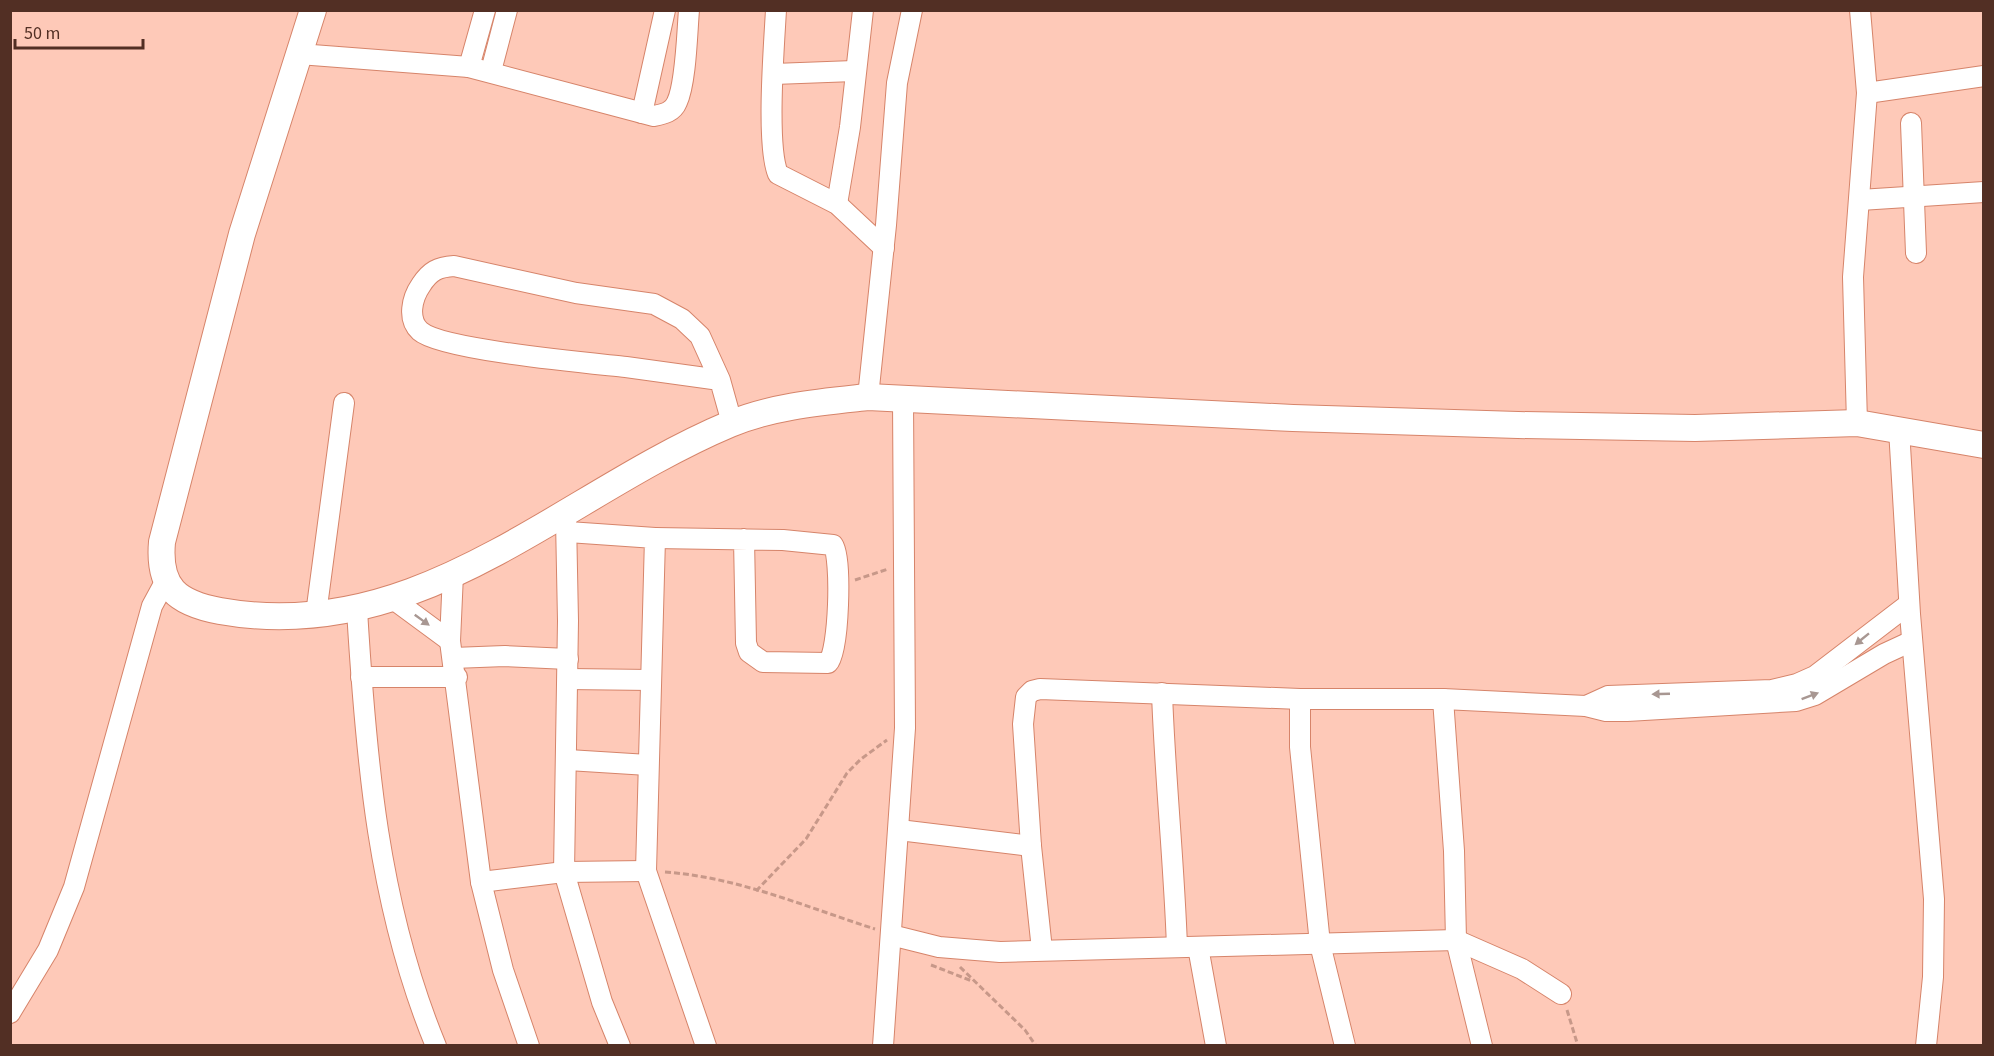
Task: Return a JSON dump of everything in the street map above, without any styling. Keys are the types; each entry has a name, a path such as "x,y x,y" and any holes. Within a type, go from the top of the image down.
{"street":[{"path":"313,10 243,234 162,542 160,564 165,582 186,600 211,609 245,615 316,614 357,610 453,574 566,523 638,471 732,423 806,403 868,397 1293,418 1530,425 1695,428 1857,423 1983,445"},
{"path":"469,67 485,10"},
{"path":"491,71 507,10"},
{"path":"642,113 665,10"},
{"path":"299,54 469,67 654,116 668,113 677,102 686,52 688,10"},
{"path":"776,10 773,134 774,164 778,174 837,204 884,248"},
{"path":"837,204 850,128 854,71 863,10"},
{"path":"868,397 884,248 897,83 912,10"},
{"path":"1857,423 1853,277 1868,93 1860,10"},
{"path":"774,74 854,71"},
{"path":"1868,93 1983,76"},
{"path":"1911,123 1916,253"},
{"path":"1860,200 1983,192"},
{"path":"720,380 533,357 436,338 420,331 413,322 411,312 418,288 429,273 440,267 454,266 576,293 654,304 682,319 700,336 720,380 732,423"},
{"path":"883,1046 904,728 903,399"},
{"path":"316,614 344,402"},
{"path":"1899,429 1909,604 1934,899 1933,977 1926,1046"},
{"path":"566,523 655,537 744,539 833,545 837,554 835,650 828,663 823,665 763,662 748,652 744,539"},
{"path":"566,523 568,760 564,872 602,1002 620,1046"},
{"path":"655,537 646,870 706,1046"},
{"path":"453,574 453,659 481,882 503,970 529,1046"},
{"path":"10,1013 61,923 74,887 153,606 165,582"},
{"path":"393,598 453,659"},
{"path":"1772,696 1815,676 1909,604"},
{"path":"357,610 364,730 384,873 421,1009 436,1046"},
{"path":"1042,950 1031,846 1023,724 1026,697 1032,691 1040,689 1300,699 1443,699 1586,706 1608,696 1772,696 1796,701 1815,695 1912,641"},
{"path":"361,677 453,659 505,656 568,669 651,680"},
{"path":"1162,693 1164,766 1174,859 1177,947"},
{"path":"1300,699 1300,747 1320,944 1345,1046"},
{"path":"1443,699 1454,851 1456,940 1482,1046"},
{"path":"568,760 648,765"},
{"path":"899,830 1031,846"},
{"path":"481,882 564,872 646,870"},
{"path":"891,935 939,947 989,952 1456,940 1522,969 1562,994"},
{"path":"1198,946 1216,1046"}],"path":[{"path":"837,598 852,581 866,574 903,567"},
{"path":"756,891 806,839 847,773 861,759 904,728"},
{"path":"646,870 698,874 891,935"},
{"path":"939,947 1025,1030 1036,1046"},
{"path":"1562,994 1578,1046"}]}
